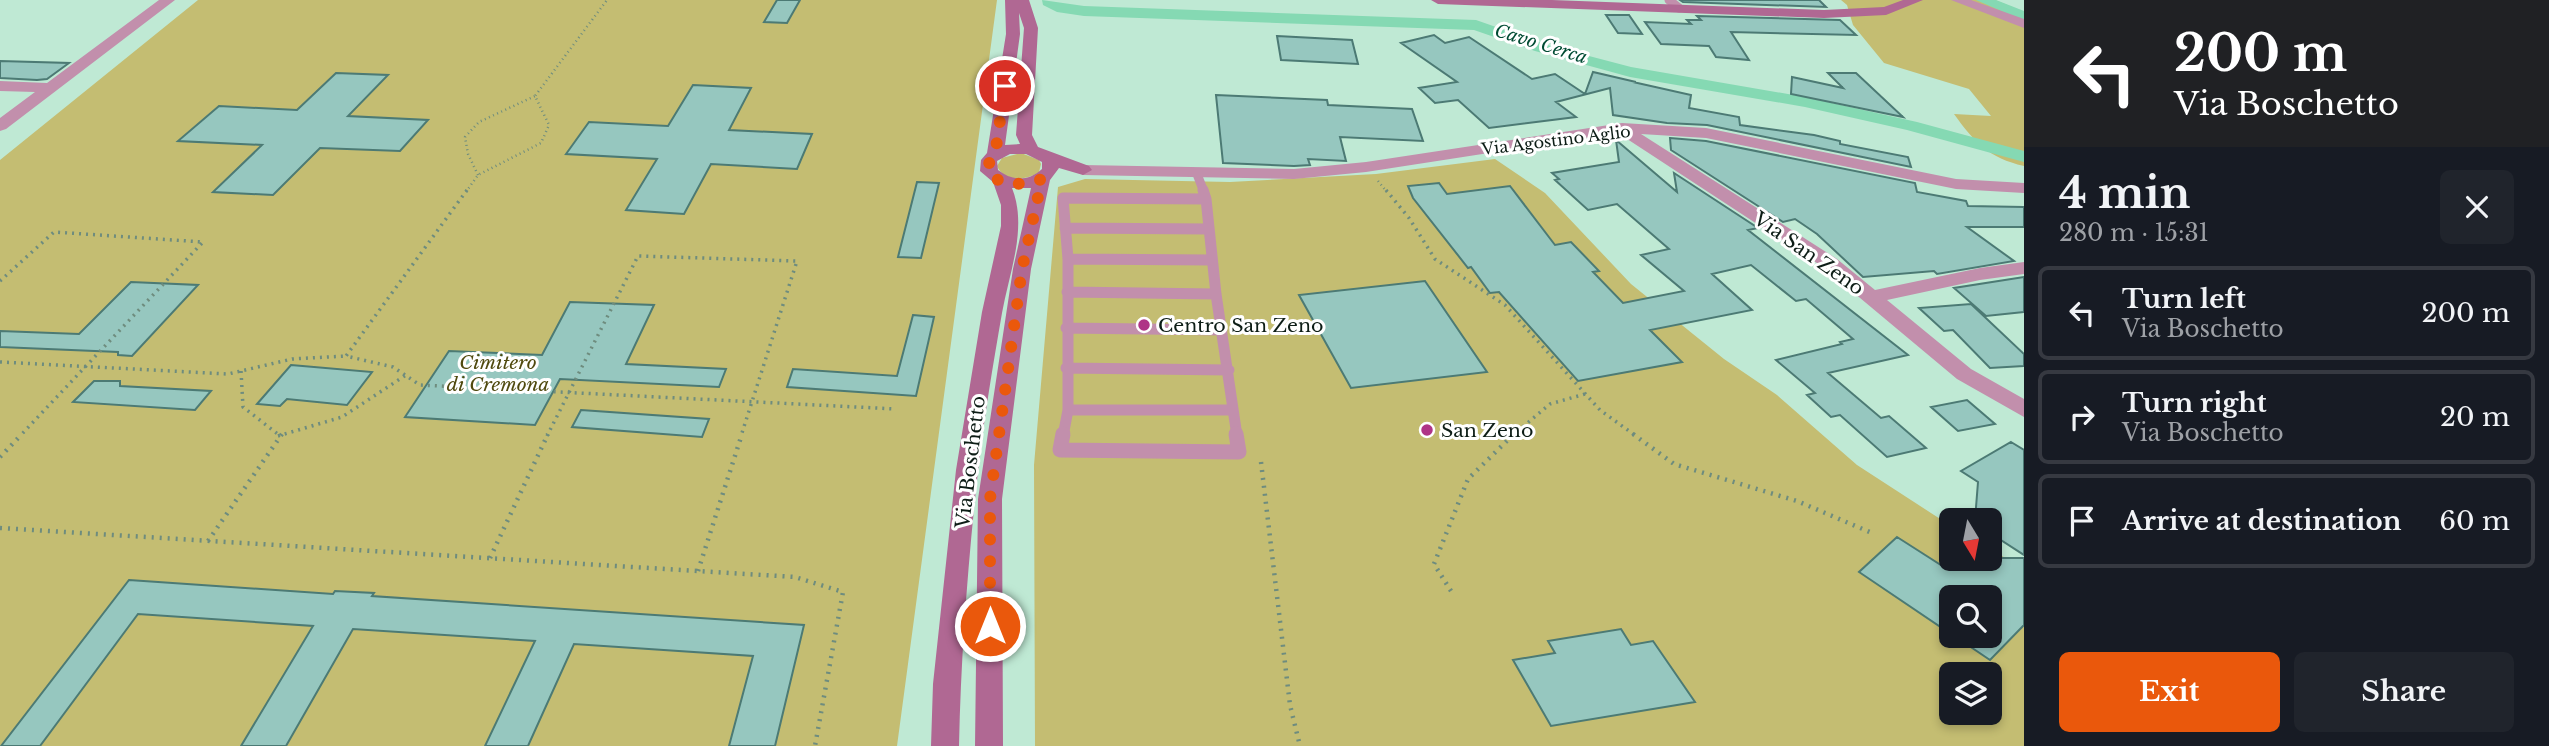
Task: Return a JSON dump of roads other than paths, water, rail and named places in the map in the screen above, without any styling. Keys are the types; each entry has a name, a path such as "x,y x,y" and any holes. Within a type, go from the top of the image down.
{"street":[{"path":"0,125 168,0"},
{"name":"Via Boschetto","path":"945,746 947,684 967,470 992,312 1010,226 1010,205 1002,181 993,177 987,166 995,155 1013,34 1012,0"},
{"name":"Via Boschetto","path":"989,746 990,499 1022,269 1045,177 1051,165 1024,135 1031,28 1022,0"},
{"path":"1438,0 1674,4 1861,13 1886,11 1916,0"},
{"path":"1958,0 2024,24"},
{"path":"0,86 51,88"},
{"name":"Via Agostino Aglio","path":"1045,177 1083,170 1294,174 1366,167 1622,128 1706,133 1956,184 2024,188"},
{"name":"Via San Zeno","path":"1622,128 1830,263 1964,374 2019,402"},
{"path":"995,155 1012,149 1039,153"},
{"name":"Via Agostino Aglio","path":"1039,153 1059,163 1083,170"},
{"path":"1002,181 1022,184 1045,177"},
{"path":"1871,298 1980,274 2024,268"}],"lane":[{"path":"1197,174 1206,199 1216,294 1239,452 1060,450 1068,410 1068,259 1063,198 1206,199"},
{"path":"1065,228 1209,229"},
{"path":"1068,259 1212,260"},
{"path":"1067,292 1216,294"},
{"path":"1066,328 1222,330"},
{"path":"1066,368 1229,370"},
{"path":"1068,410 1233,410"}],"waterway":[{"path":"1983,0 2024,16"},
{"name":"Cavo Cerca","path":"1048,2 1062,9 1084,11 1476,25 1541,48 1630,72 1805,102 1911,126 2024,157"}],"place":[{"name":"Centro San Zeno","path":"1144,325"},
{"name":"San Zeno","path":"1427,430"}],"park label":[{"name":"Cimitero di Cremona","path":"498,373"}]}
